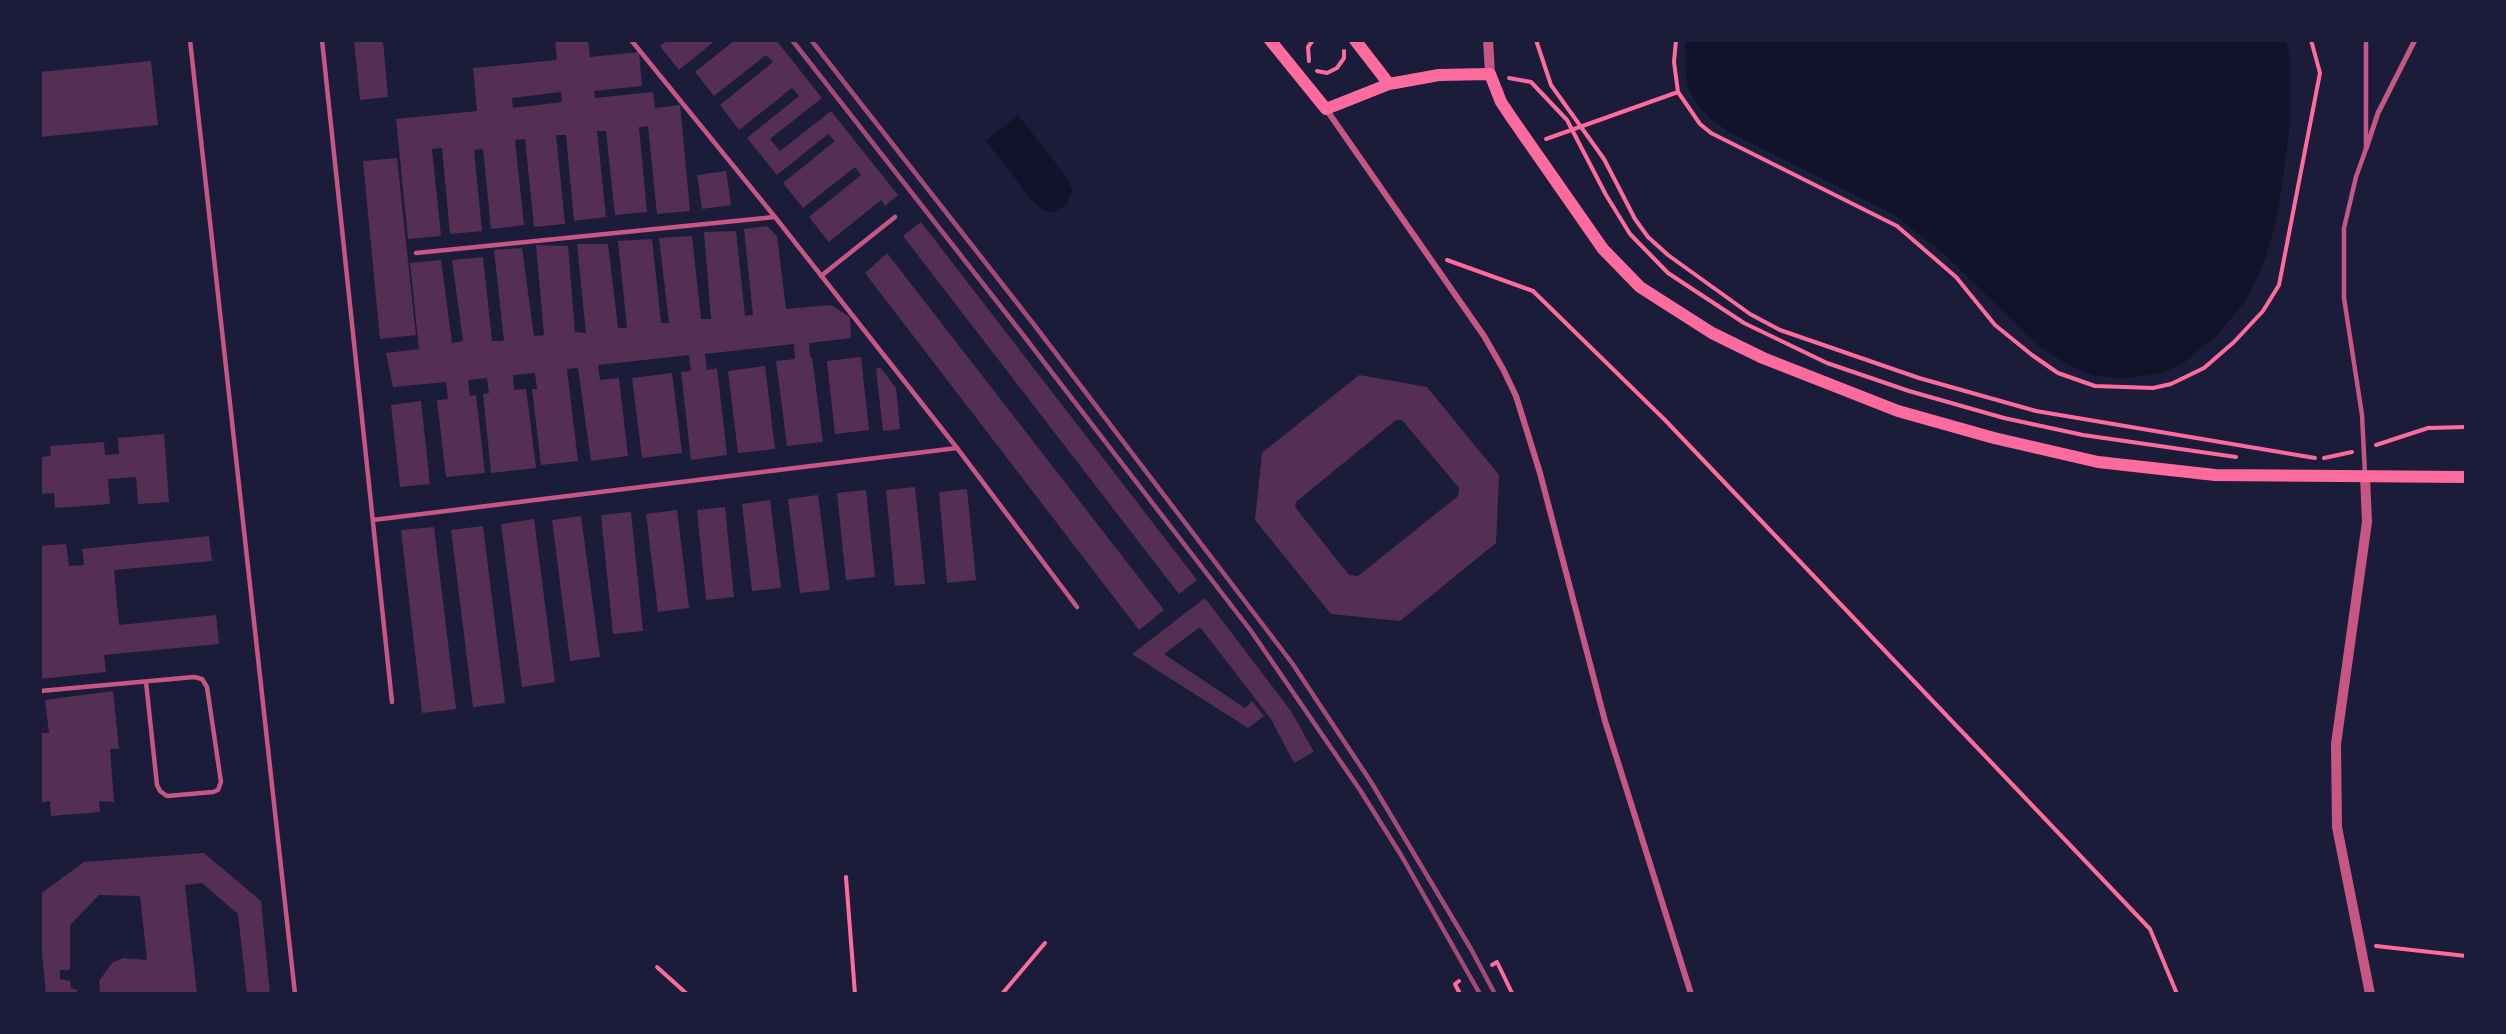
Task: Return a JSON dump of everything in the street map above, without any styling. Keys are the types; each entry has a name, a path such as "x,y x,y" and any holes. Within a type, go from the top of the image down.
{"main road":[{"path":"1270,40 1326,109 1389,84 1439,75 1490,74 1501,102 1603,249 1640,287 1712,333 1763,358 1908,414 1994,438 2098,462 2215,475 2466,477"},
{"path":"1355,40 1389,84"}],"street":[{"path":"1488,40 1490,74"},
{"path":"2366,149 2378,113 2415,40"},
{"path":"1326,109 1427,253 1503,369 1523,414 1605,721 1691,993"},
{"path":"2365,476 2367,522 2336,744 2337,827 2370,993"}],"lane":[{"path":"190,40 295,993"},
{"path":"322,40 393,702"},
{"path":"631,40 775,217 957,448 1077,607"},
{"path":"2365,476 2362,415 2344,298 2344,228 2356,177 2366,149 2366,40"},
{"path":"416,253 775,217"},
{"path":"821,276 895,217"},
{"path":"373,520 957,448"},
{"path":"40,692 146,681 194,677 201,679 207,687 221,782 218,790 167,796 160,791 157,785 146,681"}],"path":[{"path":"1313,40 1308,47 1308,60 1315,70 1321,72 1332,72 1341,64 1344,58 1342,46"},
{"path":"1536,40 1551,85 1604,159 1635,219 1648,237 1668,255 1750,314 1780,330 1919,378 2036,411 2321,459"},
{"path":"1676,40 1674,62 1678,92 1700,124 1711,133 1897,226 1956,277 1995,325 2032,355 2058,372 2095,386 2154,388 2171,384 2204,368 2234,342 2264,311 2279,285 2320,73 2311,40"},
{"path":"1490,74 1532,82 1567,120 1605,195 1630,234 1668,273 1754,328 1827,363 1909,391 2004,418 2083,435 2244,457"},
{"path":"1531,144 1678,92"},
{"path":"1427,253 1533,291 1665,420 2150,929 2178,993"},
{"path":"2277,458 2321,459 2364,449 2428,428 2466,427"},
{"path":"846,877 855,993"},
{"path":"1002,993 1045,943"},
{"path":"2361,945 2466,956"},
{"path":"1492,965 1497,962 1512,993"},
{"path":"657,967 687,993"},
{"path":"1459,981 1455,984 1460,993"}],"shaded area":[{"path":"1686,41 2286,41 2291,62 2291,117 2278,213 2265,260 2246,300 2218,334 2182,364 2161,373 2123,379 2092,375 2066,364 2039,346 1944,254 1893,214 1731,133 1709,118 1694,100 1688,86 1685,66"},
{"path":"1018,115 1065,175 1072,190 1067,204 1055,212 1043,210 1032,200 986,141"}],"building":[{"path":"354,40 383,40 388,97 360,100"},
{"path":"555,40 588,40 590,57 639,52 642,86 594,91 595,98 653,92 655,108 680,105 690,211 657,214 648,126 639,127 647,212 615,215 606,131 597,131 606,217 574,221 566,135 556,135 565,224 534,227 525,139 515,140 524,225 491,229 483,149 474,150 482,231 450,234 442,148 432,149 441,236 408,239 396,119 477,111 473,68 557,60","holes":["561,92 562,102 513,108 512,98"]},
{"path":"667,40 716,40 679,70 660,46"},
{"path":"735,40 776,40 822,98 770,139 780,151 831,111 898,195 885,206 881,200 829,242 809,217 861,175 855,167 803,208 783,183 835,141 828,134 777,175 747,138 799,96 792,88 739,130 720,105 773,62 766,55 714,96 695,72"},
{"path":"151,61 158,125 40,137 40,72"},
{"path":"397,158 416,335 380,339 363,161"},
{"path":"726,171 731,205 702,209 697,175"},
{"path":"921,222 1197,580 1179,594 903,236"},
{"path":"767,226 777,236 786,309 831,305 850,317 851,338 809,343 823,442 787,446 776,361 795,359 794,344 705,354 707,370 717,368 727,455 691,460 681,372 691,371 689,355 598,365 600,380 619,378 628,456 591,461 578,368 567,369 578,461 541,465 532,389 537,389 535,373 513,375 514,390 526,389 536,468 491,473 483,394 489,393 487,378 468,380 470,396 476,395 485,473 446,477 437,400 448,399 446,382 393,387 386,353 419,349 410,263 441,260 452,343 463,341 452,260 483,257 492,341 504,341 494,250 522,248 534,336 544,335 536,245 568,246 575,332 586,333 577,244 608,244 618,328 627,328 618,241 652,239 661,323 669,323 659,238 692,236 701,319 711,319 704,232 736,231 745,316 753,315 744,229"},
{"path":"887,253 1164,610 1139,630 865,273"},
{"path":"861,357 869,430 835,434 827,361"},
{"path":"765,366 775,449 738,453 728,371"},
{"path":"880,367 896,388 900,429 883,431 876,369"},
{"path":"672,373 682,453 642,458 632,378"},
{"path":"1359,375 1427,387 1499,475 1496,543 1400,621 1331,614 1255,520 1262,453","holes":["1396,420 1402,420 1459,488 1458,496 1358,576 1349,575 1295,507 1296,502"]},
{"path":"421,401 430,484 400,487 391,405"},
{"path":"164,434 169,502 138,504 136,477 108,479 110,504 55,508 54,493 40,494 40,457 51,456 50,446 104,442 105,455 119,454 118,438"},
{"path":"915,487 925,584 895,586 886,490"},
{"path":"967,489 976,580 947,583 939,492"},
{"path":"866,490 875,577 846,580 837,493"},
{"path":"818,495 830,590 800,593 788,499"},
{"path":"770,500 781,588 752,591 742,504"},
{"path":"725,507 734,597 706,600 697,510"},
{"path":"677,510 689,608 658,612 646,514"},
{"path":"631,512 643,631 613,634 601,515"},
{"path":"581,516 600,657 570,661 552,520"},
{"path":"534,519 555,682 522,687 501,524"},
{"path":"483,526 505,703 473,707 451,530"},
{"path":"434,527 456,709 422,713 401,530"},
{"path":"209,536 212,561 114,570 119,625 216,615 219,644 104,655 106,672 40,679 40,546 66,544 69,566 84,565 82,549"},
{"path":"1205,598 1291,711 1314,752 1294,763 1271,719 1200,627 1164,654 1245,708 1252,701 1264,716 1248,728 1132,654"},
{"path":"113,691 119,749 110,749 114,802 99,801 100,812 51,816 50,801 40,803 40,733 49,733 45,700"},
{"path":"204,853 261,901 270,994 247,994 238,914 202,883 185,885 197,994 100,994 99,981 112,963 123,958 147,960 140,896 99,895 70,925 70,970 60,970 60,979 70,981 71,988 77,990 77,994 46,994 40,932 40,894 84,862"}],"railway":[{"path":"792,40 1251,631 1360,790 1401,855 1480,994"},
{"path":"811,40 1032,322 1292,663 1371,782 1471,949 1495,994"}]}
